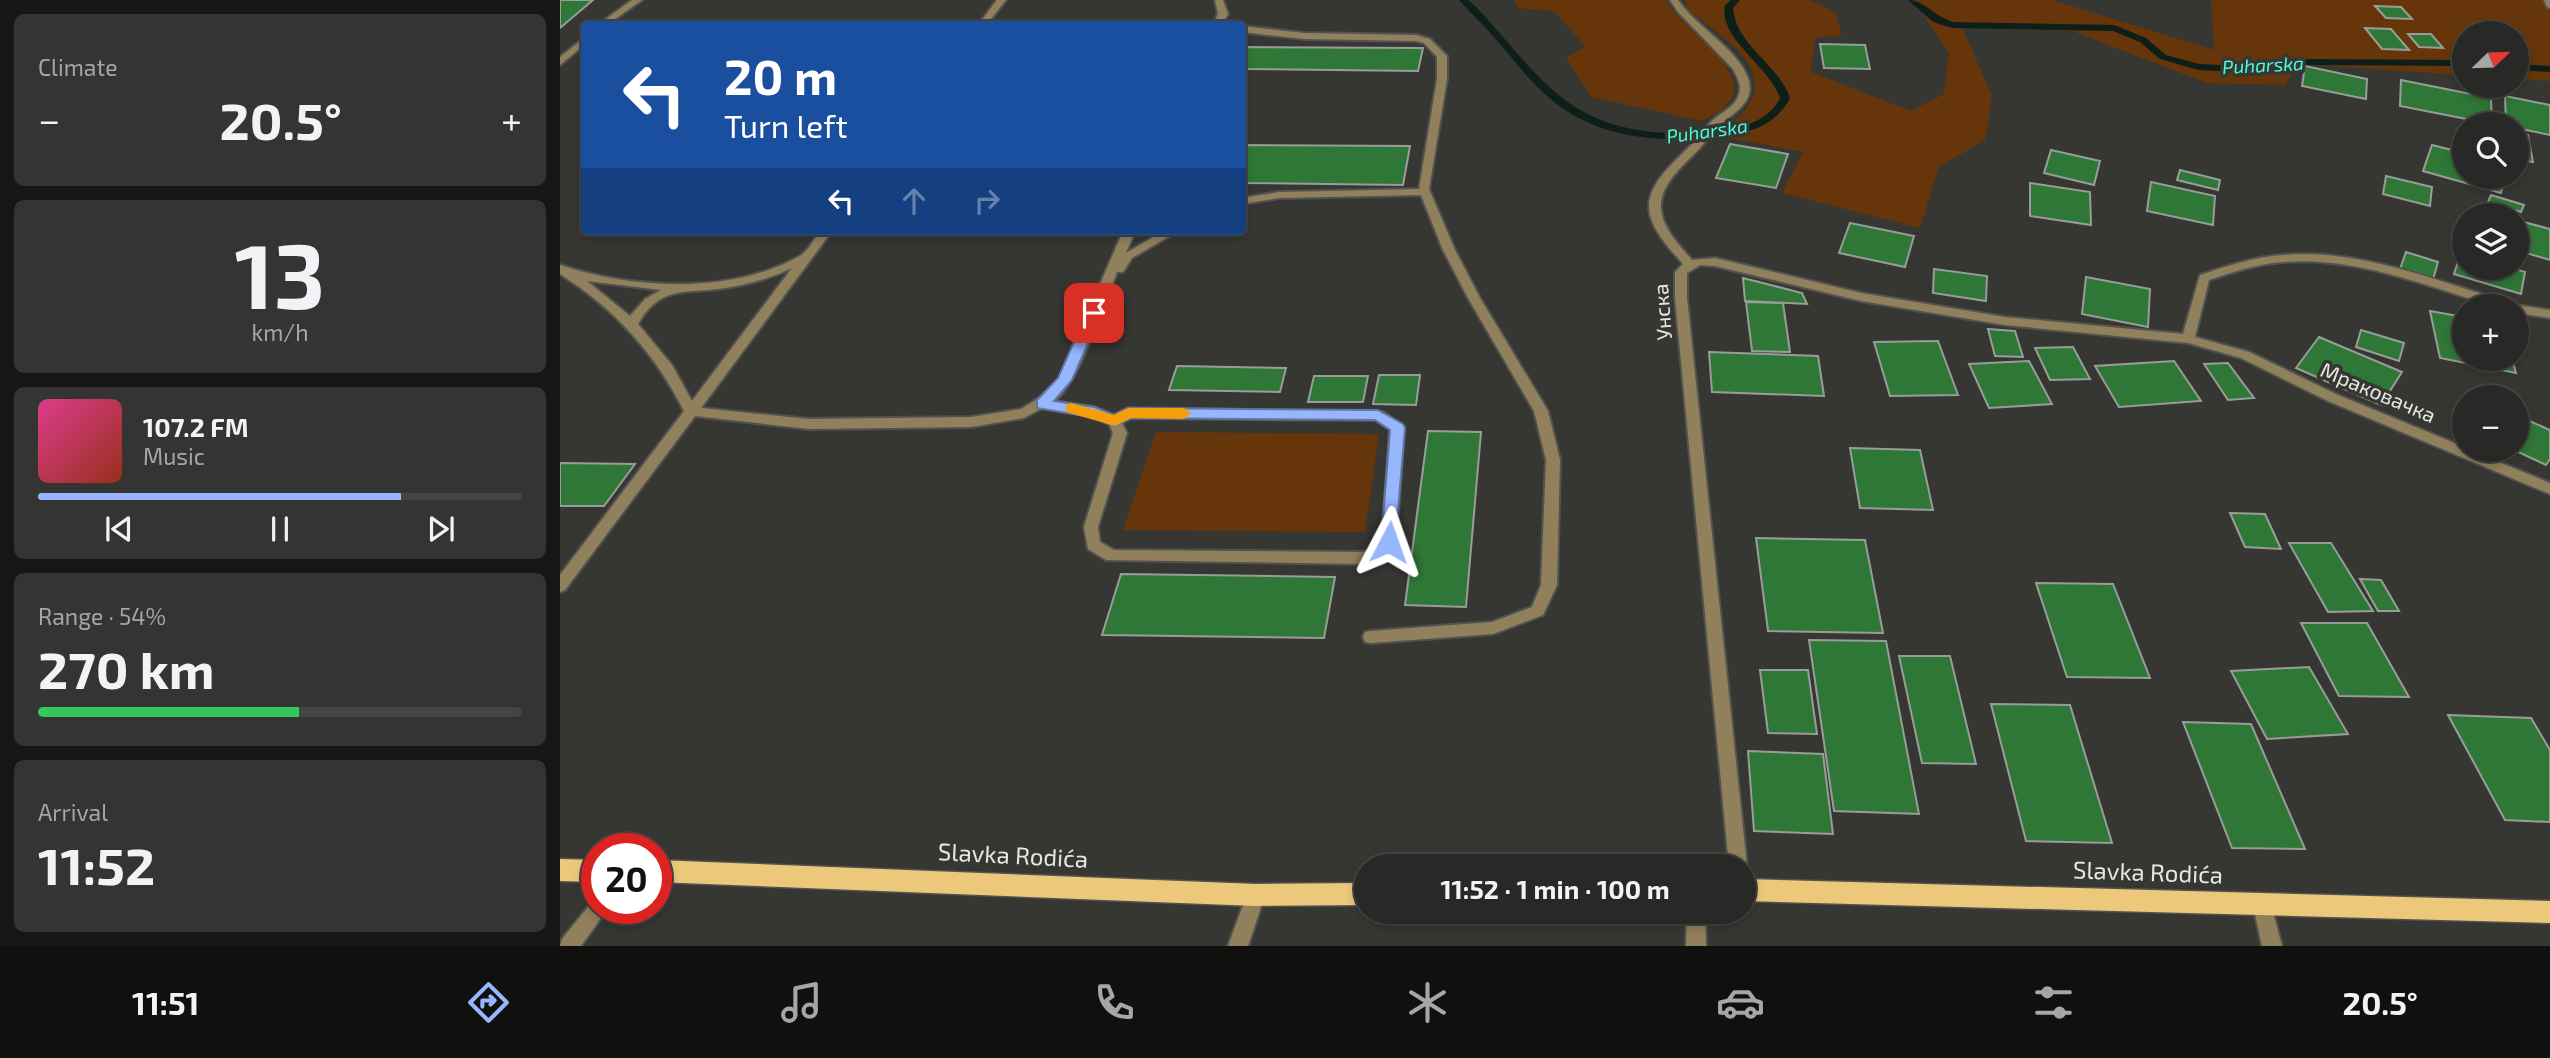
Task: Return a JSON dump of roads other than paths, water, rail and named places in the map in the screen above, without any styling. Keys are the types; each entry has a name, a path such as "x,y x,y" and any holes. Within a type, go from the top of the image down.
{"main road":[{"path":"560,870 581,871"},
{"name":"Slavka Rodića","path":"672,872 1256,895 1354,894"},
{"name":"Slavka Rodića","path":"1756,890 2550,912"}],"street":[{"path":"607,21 638,0"},
{"path":"985,21 1002,0"},
{"path":"1219,0 1223,14 1230,21"},
{"path":"1674,0 1741,74 1745,90 1739,104 1718,122 1657,188 1653,203 1664,232 1689,264"},
{"path":"2548,0 2550,5"},
{"path":"1220,21 1223,14"},
{"path":"1246,29 1304,36 1416,38 1435,47 1442,56 1425,192 1448,250 1541,411 1553,460 1549,585 1538,611 1493,628 1371,637"},
{"path":"560,62 581,44"},
{"path":"1246,200 1279,195 1425,192"},
{"path":"560,586 823,235"},
{"path":"690,411 809,424 971,422 1004,419 1042,404 1065,380 1127,235"},
{"path":"1104,290 1128,256 1165,235"},
{"path":"632,324 641,307 657,295 752,279 790,266 808,254"},
{"path":"2189,339 2204,278 2244,264 2279,257 2340,258 2465,294"},
{"name":"Унска","path":"1737,854 1681,298 1681,272 1689,264 1702,259 1861,298 2005,321 2189,339"},
{"path":"565,271 608,281 708,285"},
{"path":"565,271 622,311 682,393 690,411"},
{"path":"2529,311 2550,314"},
{"name":"Мраковачка","path":"2189,339 2245,355 2333,398 2550,489"},
{"path":"1042,404 1094,412 1115,421 1120,433 1091,527 1093,545 1111,556 1362,558 1383,553 1389,542 1398,428 1378,415 1128,413 1115,421"},
{"path":"1238,946 1256,895"},
{"path":"2262,905 2272,946"},
{"path":"569,946 586,924"},
{"path":"1696,924 1696,946"}],"waterway":[{"name":"Puharska","path":"1463,0 1540,83 1570,109 1611,128 1678,137 1724,133 1751,127 1768,119 1781,107 1785,98 1773,74 1734,32 1728,7 1736,0"},
{"name":"Puharska","path":"1912,0 1936,20 1952,25 2114,28 2143,40 2163,57 2198,67 2239,69 2309,62 2452,63"},
{"name":"Puharska","path":"2529,68 2550,69"}]}
